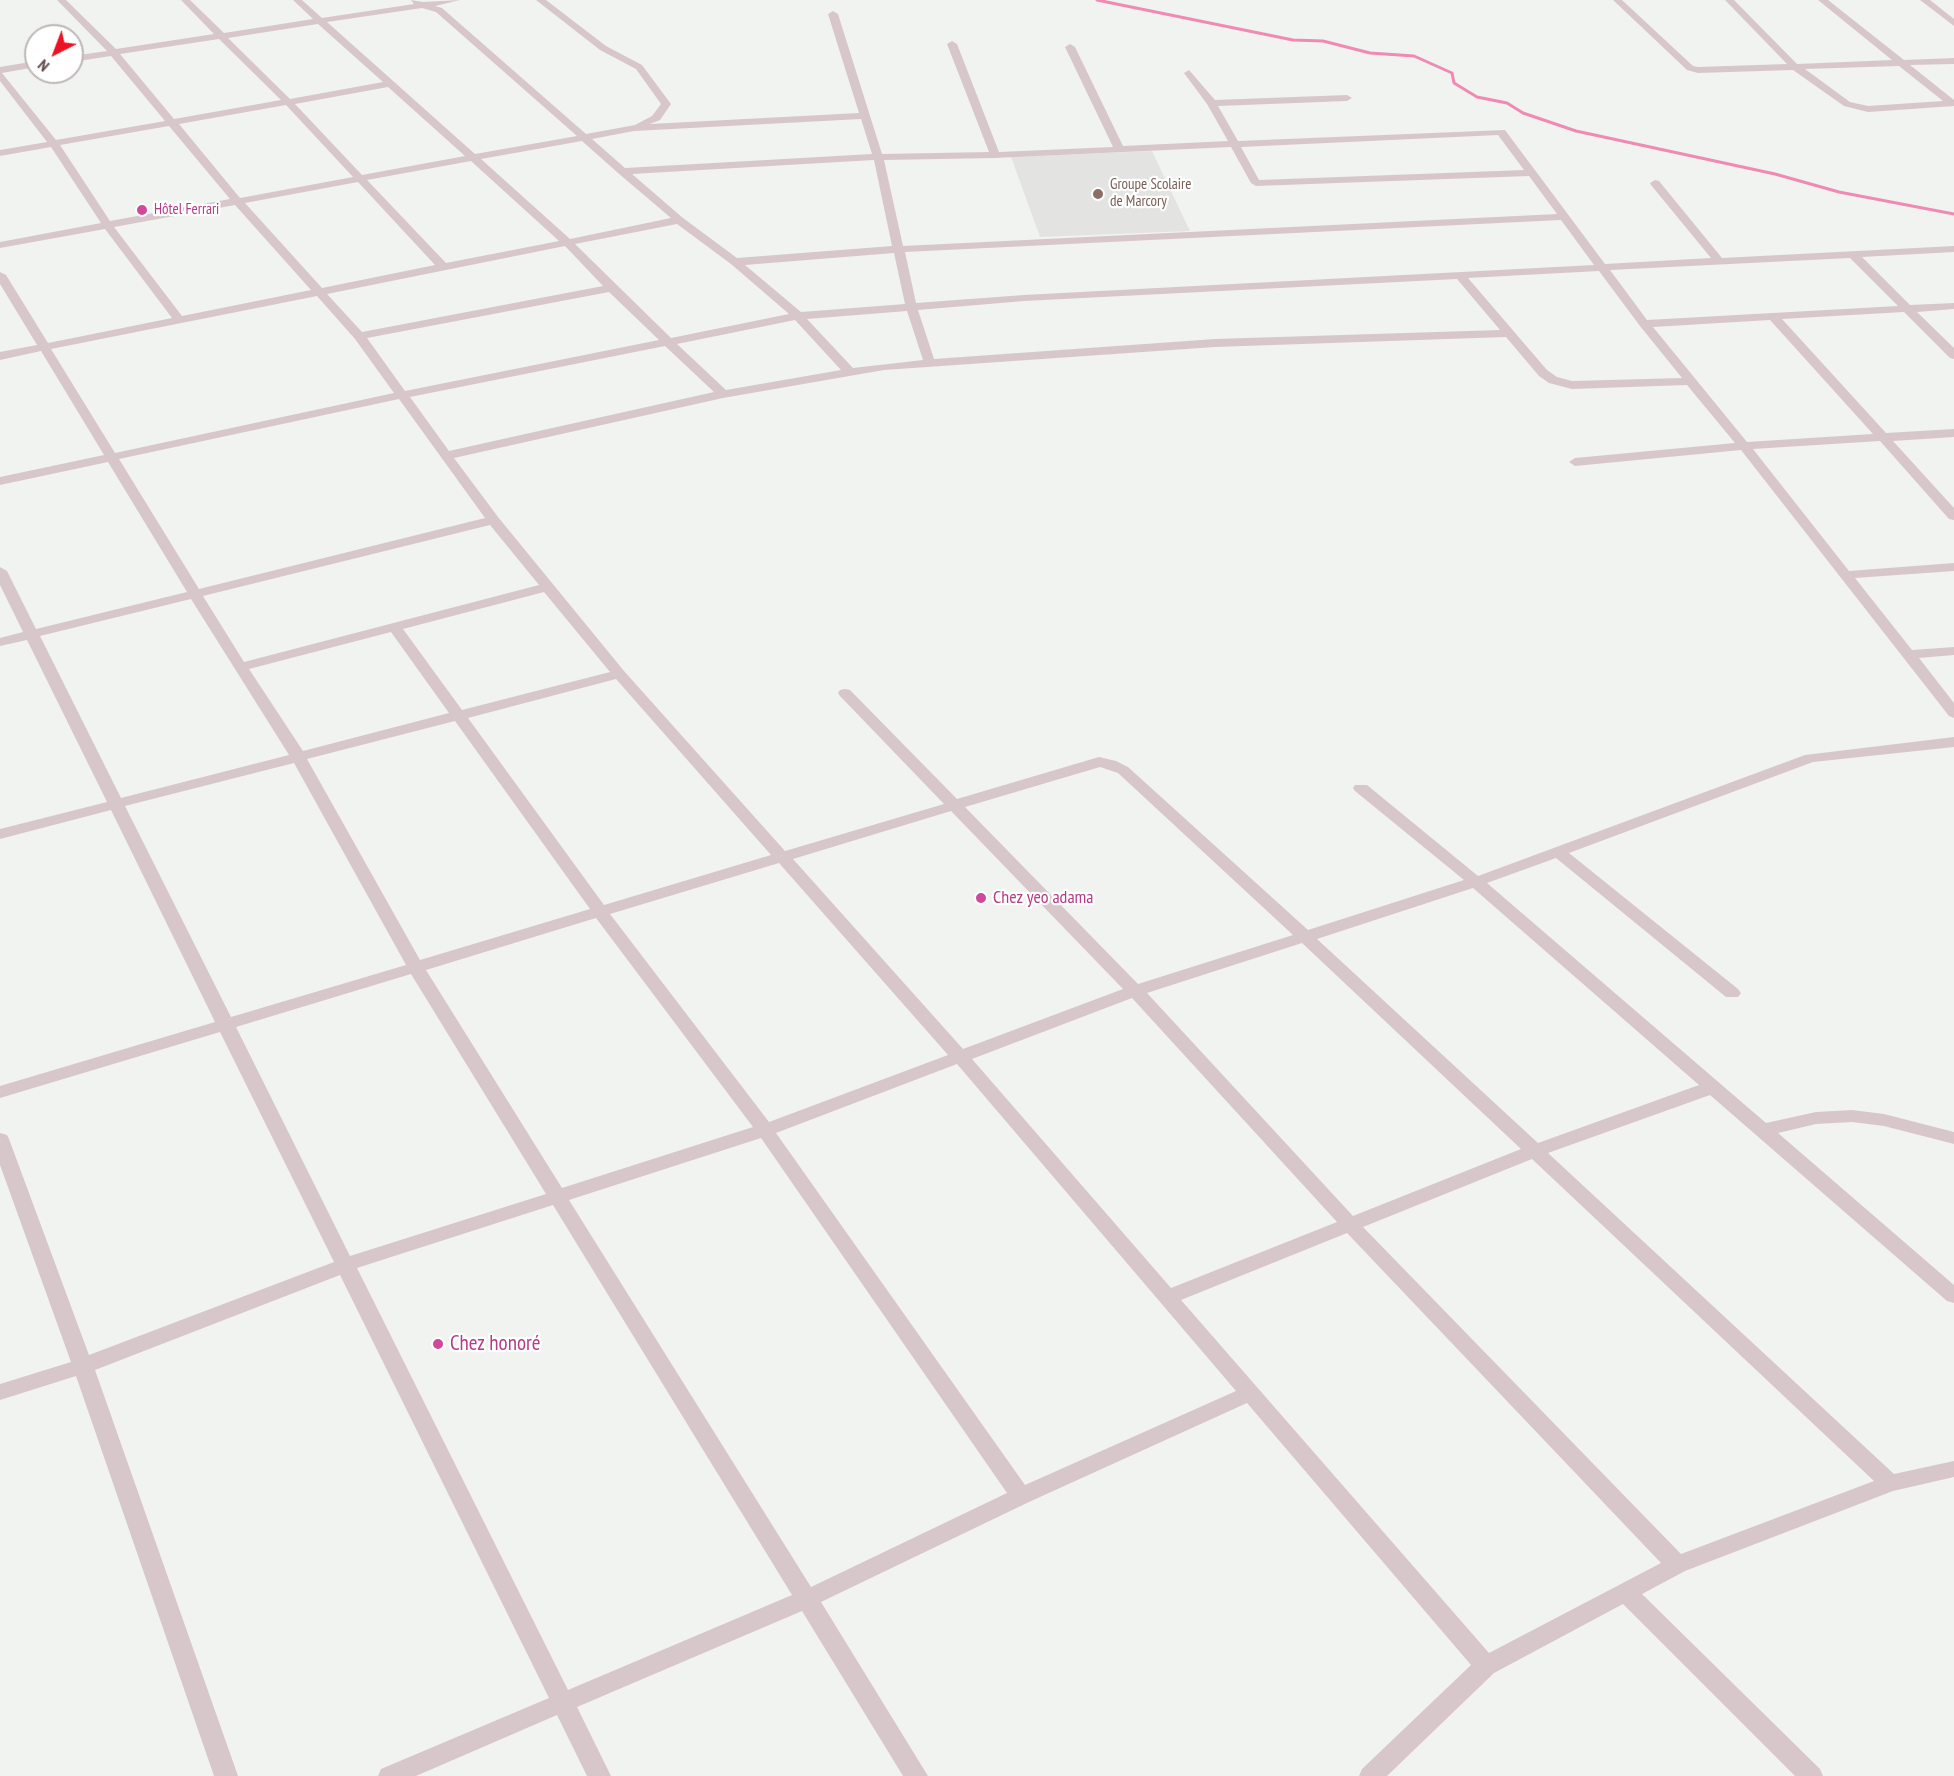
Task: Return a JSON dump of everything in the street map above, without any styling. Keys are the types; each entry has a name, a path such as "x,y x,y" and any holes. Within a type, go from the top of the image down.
{"street":[{"path":"61,0 113,52 238,202 359,336 448,454 493,520 619,674 784,856 961,1058 1486,1666"},
{"path":"185,0 289,103 442,267"},
{"path":"297,0 567,242 611,288 723,394"},
{"path":"84,57 318,21 418,3 456,0"},
{"path":"540,0 603,48 639,67 666,104 656,118 634,128"},
{"path":"1617,0 1634,0"},
{"path":"1617,0 1690,68 1707,70 1954,61"},
{"path":"1729,0 1794,66 1847,104 1868,109 1953,103"},
{"path":"1822,0 1953,103"},
{"path":"1924,0 1954,23"},
{"path":"418,3 439,10 679,220 735,262 798,316 849,371"},
{"path":"833,14 878,157 912,305 929,362"},
{"path":"952,44 995,155"},
{"path":"1070,47 1119,149"},
{"path":"0,70 24,66"},
{"path":"1189,73 1212,104 1256,183 1532,173"},
{"path":"0,75 54,144 108,226 179,320"},
{"path":"0,153 389,84"},
{"path":"1212,104 1347,98"},
{"path":"0,245 634,128 865,116"},
{"path":"622,171 878,157 995,155 1501,132 1644,324 1744,446 1954,713"},
{"path":"1655,183 1718,260"},
{"path":"735,262 900,249 1565,218"},
{"path":"0,356 679,220"},
{"path":"0,481 402,394 798,316 912,305 1600,266 1954,249"},
{"path":"1852,254 1954,355"},
{"path":"1459,274 1507,333 1543,373 1553,380 1572,385 1690,381"},
{"path":"0,275 240,667 298,756 415,966 916,1776"},
{"path":"359,336 611,288"},
{"path":"1644,324 1954,306"},
{"path":"1773,316 1954,516"},
{"path":"448,454 723,394 849,371 929,362 1215,343 1507,333"},
{"path":"1575,462 1744,446 1954,433"},
{"path":"0,642 493,520"},
{"path":"1845,575 1954,567"},
{"path":"0,571 599,1776"},
{"path":"240,667 546,587"},
{"path":"395,627 600,912 765,1130 1021,1496"},
{"path":"1908,655 1954,651"},
{"path":"0,834 619,674"},
{"path":"845,693 1135,991 1351,1226 1677,1565"},
{"path":"0,1392 83,1366 345,1265 765,1130 1135,991 1476,882 1810,758 1954,742"},
{"path":"0,1092 1099,762 1111,764 1123,770 1304,936 1890,1483"},
{"path":"1361,788 1476,882 1954,1296"},
{"path":"1557,851 1732,993"},
{"path":"1168,1297 1535,1151 1713,1087"},
{"path":"1764,1130 1816,1118 1852,1116 1884,1120 1954,1138"},
{"path":"0,1139 83,1366 226,1776"},
{"path":"390,1776 806,1599 1021,1496 1251,1394"},
{"path":"1371,1776 1486,1666 1625,1592 1677,1565 1890,1483 1954,1469"},
{"path":"1625,1592 1811,1776"}],"shaded area":[{"name":"Groupe Scolaire de Marcory","path":"1152,151 1190,231 1040,237 1011,157"}],"waterway":[{"path":"1097,0 1293,40 1323,41 1370,53 1414,56 1452,73 1454,83 1477,97 1507,103 1523,113 1576,131 1775,174 1839,192 1954,214"}],"place":[{"name":"Groupe Scolaire de Marcory","path":"1098,194"},
{"name":"Hôtel Ferrari","path":"142,210"},
{"name":"Chez yeo adama","path":"981,898"},
{"name":"Chez honoré","path":"438,1344"}]}
